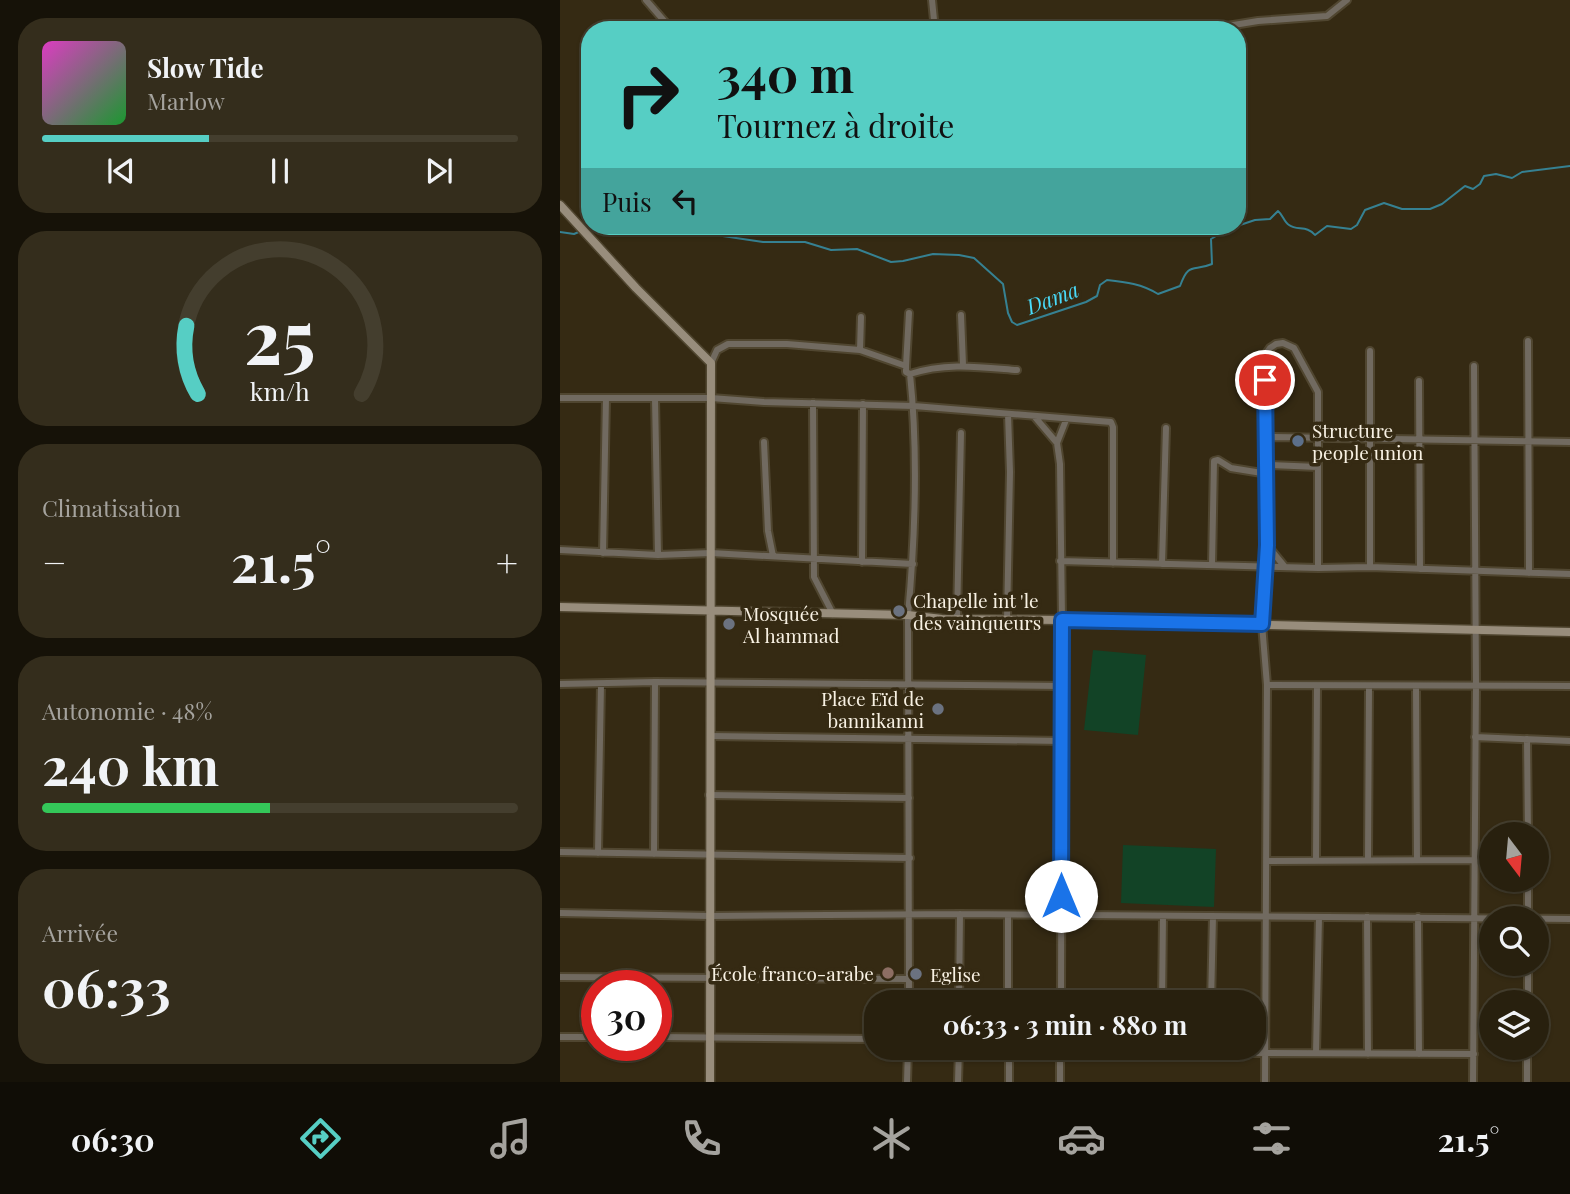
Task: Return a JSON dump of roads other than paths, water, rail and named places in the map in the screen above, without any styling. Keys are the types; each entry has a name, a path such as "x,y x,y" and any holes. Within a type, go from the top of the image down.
{"street":[{"path":"646,0 664,21"},
{"path":"932,0 934,21"},
{"path":"1246,23 1327,16 1347,0"},
{"path":"560,205 581,229"},
{"path":"586,235 711,363"},
{"path":"909,313 906,372 910,374 914,405 913,564 908,615 911,915 909,990"},
{"path":"961,315 963,365"},
{"path":"860,350 861,317"},
{"path":"1528,341 1529,573"},
{"path":"1318,568 1316,387 1294,348 1283,343 1270,348 1265,355 1267,567 1262,624 1267,685 1266,1053 1474,1054"},
{"path":"710,1082 711,363 717,350 728,344 787,344 860,350 906,366"},
{"path":"1370,351 1370,567"},
{"path":"910,374 938,366 963,365 1017,370"},
{"path":"1473,1082 1476,685 1474,366"},
{"path":"1419,381 1420,569"},
{"path":"560,398 712,398 914,405 1111,422 1113,563"},
{"path":"603,553 606,398"},
{"path":"655,398 658,555"},
{"path":"813,403 814,577 833,614"},
{"path":"862,562 863,404"},
{"path":"1007,620 1010,472 1008,414"},
{"path":"1034,416 1057,443"},
{"path":"1061,990 1062,620 1060,464 1057,443 1066,420"},
{"path":"1162,564 1166,428"},
{"path":"957,619 961,433"},
{"path":"1266,440 1274,437 1570,442"},
{"path":"764,442 768,531 773,556"},
{"path":"1212,565 1214,461 1218,460 1236,469 1268,474"},
{"path":"1267,465 1318,467"},
{"path":"1267,545 1285,567"},
{"path":"560,550 658,555 710,553 913,564"},
{"path":"1060,561 1370,567 1570,575"},
{"path":"560,607 908,615 957,619 1570,632"},
{"path":"654,682 654,854"},
{"path":"560,684 710,682 1062,686"},
{"path":"598,853 601,684"},
{"path":"1267,685 1570,687"},
{"path":"1316,860 1317,686"},
{"path":"1368,860 1369,687"},
{"path":"1416,687 1417,860"},
{"path":"710,736 1062,741"},
{"path":"1475,737 1570,741"},
{"path":"1527,739 1528,822"},
{"path":"709,795 909,798"},
{"path":"560,852 910,858"},
{"path":"1268,861 1475,860"},
{"path":"560,913 710,916 960,914 1479,918"},
{"path":"959,990 960,914"},
{"path":"1008,915 1008,990"},
{"path":"1162,990 1163,916"},
{"path":"1211,990 1213,916"},
{"path":"1316,1053 1319,917"},
{"path":"1367,917 1368,1054"},
{"path":"1419,918 1419,1054"},
{"path":"1549,918 1570,919"},
{"path":"560,977 909,979"},
{"path":"560,1037 581,1037"},
{"path":"672,1037 864,1039"},
{"path":"908,1060 908,1082"},
{"path":"958,1082 959,1060"},
{"path":"1009,1060 1009,1082"},
{"path":"1060,1060 1060,1082"},
{"path":"1265,1082 1266,1060"},
{"path":"1527,1060 1527,1082"}],"waterway":[{"name":"Dama","path":"1246,223 1270,219 1278,211 1289,225 1309,230 1315,235 1327,226 1351,229 1357,225 1365,210 1384,203 1402,209 1430,209 1442,204 1465,186 1473,189 1480,184 1484,176 1496,174 1512,178 1522,172 1570,166"},
{"name":"Dama","path":"560,232 574,234 581,231"},
{"name":"Dama","path":"716,235 763,242 805,242 831,250 857,249 891,262 933,254 974,258 1003,284 1008,313 1012,322 1017,325 1086,302 1097,296 1100,285 1107,280 1140,286 1158,294 1180,286 1189,270 1212,264 1211,239 1218,235"}],"place":[{"name":"Structure people union","path":"1298,441"},
{"name":"Chapelle int 'le des vainqueurs","path":"899,611"},
{"name":"Mosquée Al hammad","path":"729,624"},
{"name":"Place Eïd de bannikanni","path":"938,709"},
{"name":"École franco-arabe","path":"888,973"},
{"name":"Eglise","path":"916,974"}]}
